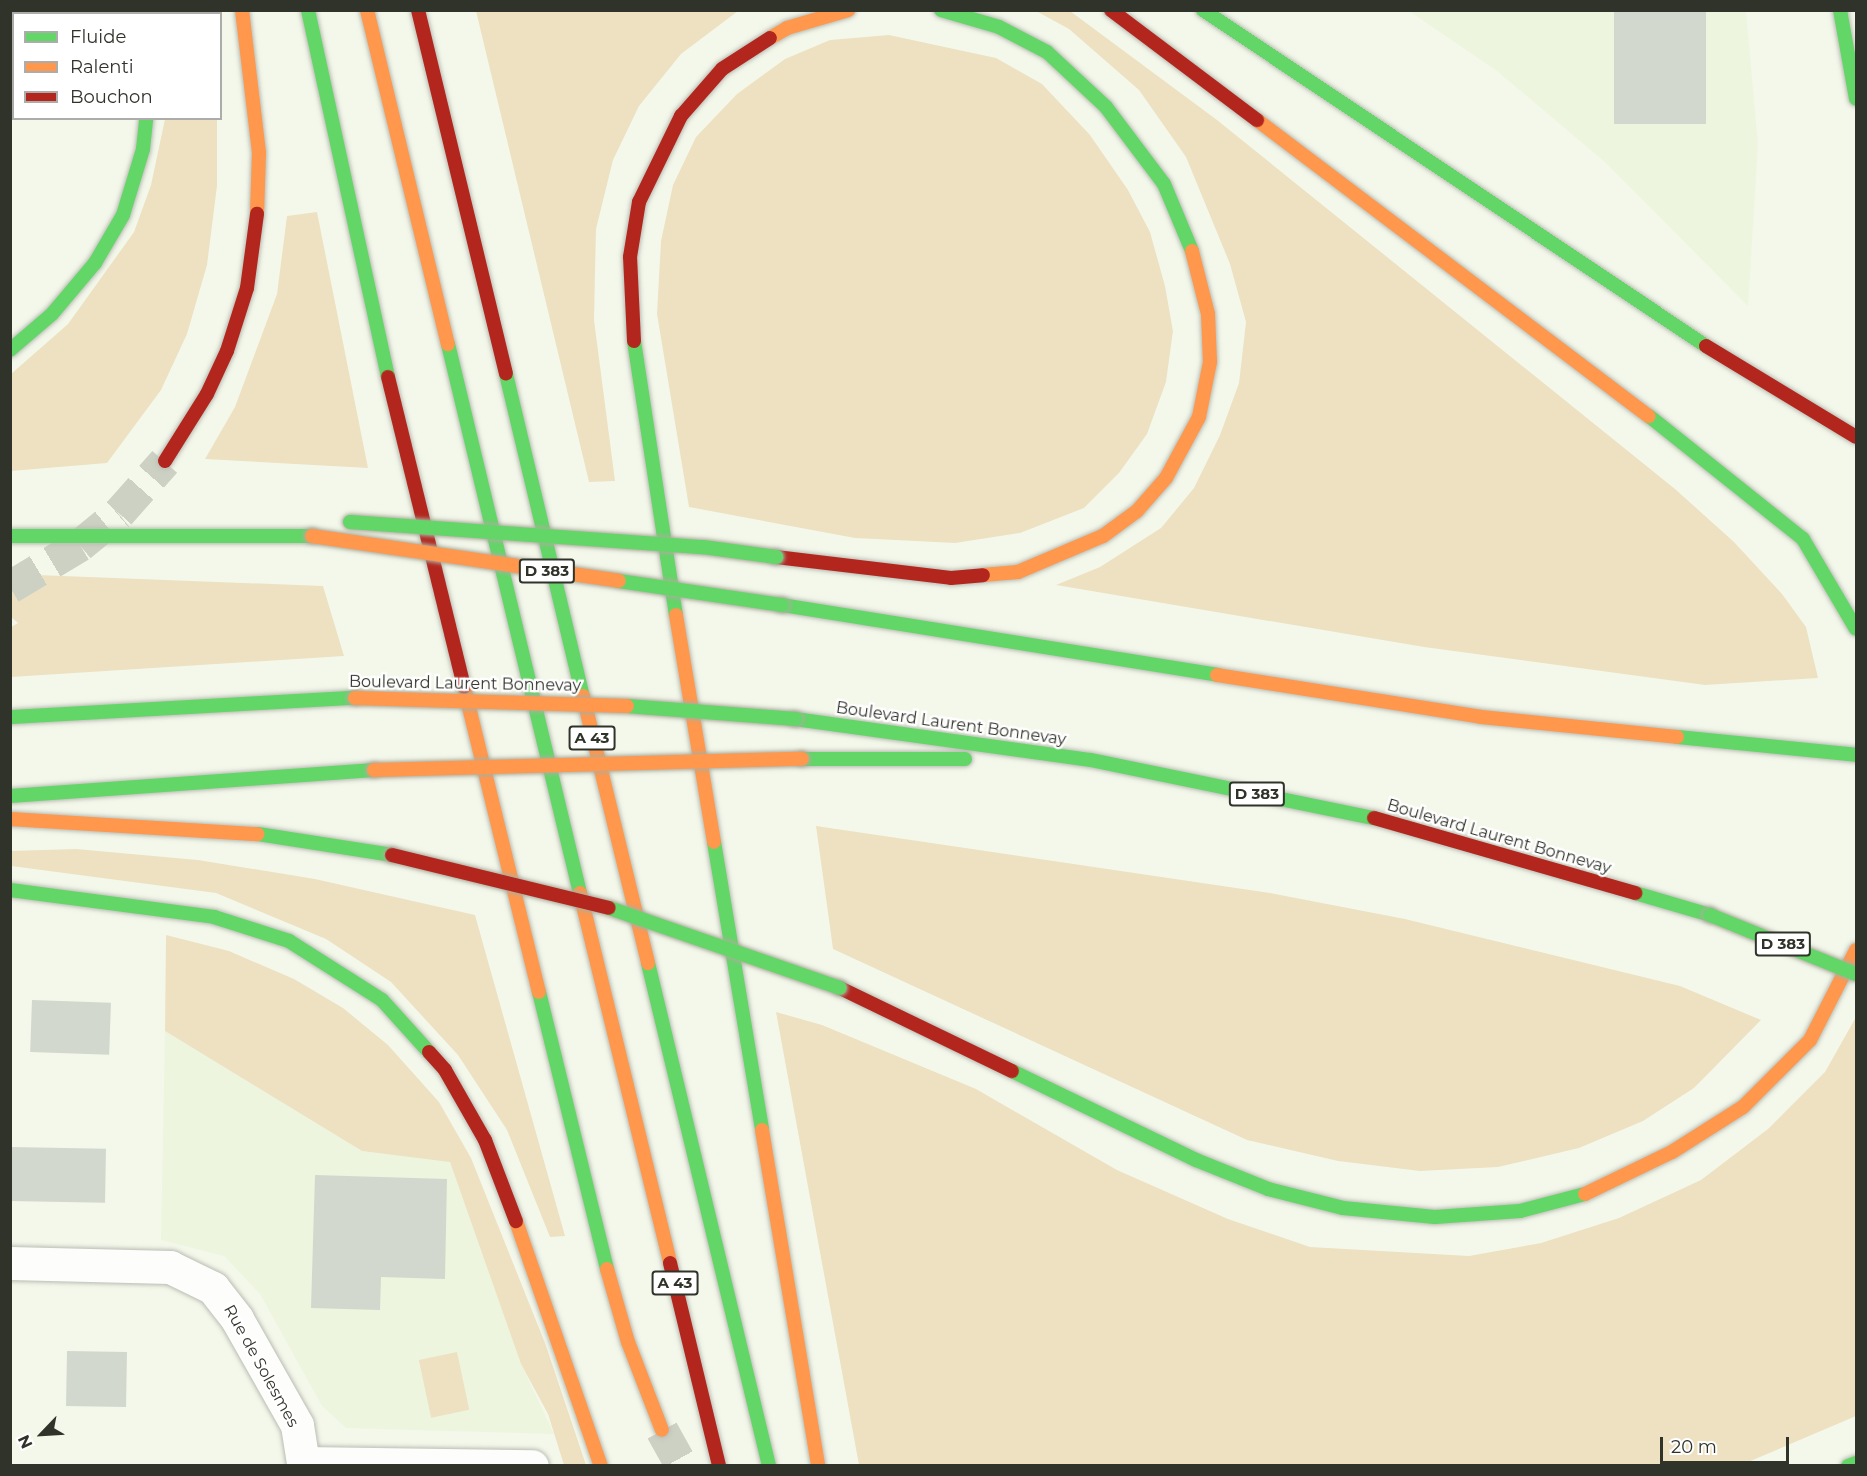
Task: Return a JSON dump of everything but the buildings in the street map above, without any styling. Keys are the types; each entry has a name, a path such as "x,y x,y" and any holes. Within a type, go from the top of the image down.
{"main road":[{"path":"165,461 207,394 227,351 247,288 257,222 259,153 242,10"},
{"path":"308,10 366,288 598,1235 628,1342 662,1430"},
{"name":"A 43","path":"367,10 719,1466"},
{"name":"A 43","path":"418,10 770,1466"},
{"path":"818,1466 786,1287 652,471 632,330 630,256 639,202 660,156 681,116 715,76 754,46 788,28 848,10"},
{"path":"334,521 704,547 951,578 1018,572 1060,558 1103,536 1137,511 1166,478 1199,417 1210,362 1208,314 1187,234 1164,184 1106,107 1047,52 999,27 941,10"},
{"path":"1111,10 1756,498 1803,539 1857,629"},
{"path":"1203,10 1652,313 1857,437"},
{"path":"1840,10 1857,99"},
{"path":"10,350 59,305 95,263 117,224 143,149 146,120"},
{"path":"77,534 299,520"},
{"name":"D 383","path":"10,536 77,534 312,536 782,605 1481,717 1728,745 1857,755"},
{"name":"Boulevard Laurent Bonnevay","path":"10,717 132,706 356,698 565,701 795,719 1091,760 1408,825 1710,915 1857,974"},
{"path":"10,796 374,770 802,759 1091,760"},
{"path":"10,819 259,834 392,855 617,910 840,988 1196,1160 1268,1189 1343,1208 1436,1217 1520,1211 1603,1189 1681,1146 1743,1107 1810,1040 1857,950"},
{"path":"10,890 214,917 289,941 382,1000 445,1070 485,1140 543,1291 602,1466"},
{"path":"1848,1466 1857,1463"}],"street":[{"name":"Rue de Solesmes","path":"10,1263 170,1267 213,1288 237,1319 297,1425 303,1464 532,1466"}],"shaded area":[{"path":"476,11 738,11 681,54 639,106 613,160 596,229 594,320 615,481 589,482"},
{"path":"1036,11 1070,11 1217,120 1675,489 1734,542 1782,594 1806,627 1818,678 1705,685 1424,647 1056,585 1100,567 1161,528 1194,488 1220,435 1239,383 1246,322 1230,264 1186,157 1139,90 1069,29"},
{"path":"1409,11 1746,11 1758,144 1748,306 1606,163 1497,71"},
{"path":"889,35 996,58 1042,84 1090,135 1128,190 1150,232 1165,286 1173,331 1166,382 1147,434 1119,473 1084,508 1020,533 955,543 855,538 689,507 657,314 661,241 673,185 696,137 737,94 785,59 830,40"},
{"path":"165,120 217,120 217,186 207,265 187,334 161,390 107,463 11,471 11,374 68,324 134,232 151,185"},
{"path":"317,212 368,468 205,459 235,407 277,294 287,216"},
{"path":"11,574 323,586 344,656 11,677 11,627 18,623 11,617"},
{"path":"816,826 1270,893 1405,919 1680,986 1761,1020 1694,1088 1643,1121 1579,1148 1498,1167 1420,1171 1338,1161 1247,1140 833,949"},
{"path":"76,849 198,860 315,879 475,915 565,1236 550,1237 507,1130 458,1055 391,982 326,939 216,893 11,866 10,851"},
{"path":"166,935 229,951 294,979 343,1008 388,1045 439,1102 471,1158 545,1343 586,1465 564,1465 548,1414 521,1364 450,1162 362,1151 165,1031"},
{"path":"776,1012 822,1025 976,1089 1117,1170 1228,1219 1310,1247 1469,1256 1541,1243 1619,1218 1701,1180 1768,1129 1825,1072 1856,1017 1856,1416 1741,1465 859,1465"},
{"path":"165,1031 362,1151 450,1161 521,1364 554,1434 346,1428 322,1406 260,1294 224,1256 161,1240"},
{"path":"457,1352 469,1410 431,1418 419,1360"}],"tunnel":[{"path":"10,587 80,545 119,513 165,461"},
{"path":"662,1430 682,1466"}],"traffic: fast":[{"path":"308,10 388,377"},
{"path":"941,10 999,27 1047,52 1106,107 1164,184 1192,251"},
{"path":"1203,10 1706,346"},
{"path":"1840,10 1856,99"},
{"path":"10,350 52,314 95,263 123,215 143,149 146,120"},
{"path":"634,341 676,615"},
{"path":"448,344 580,893"},
{"path":"506,374 583,696"},
{"path":"1649,416 1803,539 1856,629"},
{"path":"350,522 703,547 776,557"},
{"path":"10,536 312,536"},
{"path":"619,581 782,605"},
{"path":"782,605 1217,675"},
{"path":"10,717 355,698"},
{"path":"627,706 795,719"},
{"path":"795,719 1091,760 1374,818"},
{"path":"1677,737 1856,755"},
{"path":"802,759 965,759"},
{"path":"10,796 374,770"},
{"path":"258,834 392,855"},
{"path":"714,842 762,1130"},
{"path":"10,890 214,917 289,941 382,1000 429,1052"},
{"path":"1635,893 1710,915"},
{"path":"609,908 840,988"},
{"path":"1710,915 1856,974"},
{"path":"648,963 769,1466"},
{"path":"539,992 607,1269"},
{"path":"1012,1071 1196,1160 1268,1189 1343,1208 1435,1217 1520,1211 1585,1194"},
{"path":"1848,1466 1856,1463"}],"traffic: slow":[{"path":"242,10 259,153 257,214"},
{"path":"367,10 448,344"},
{"path":"770,38 787,28 848,10"},
{"path":"1257,120 1649,416"},
{"path":"983,575 1018,572 1103,536 1137,511 1166,478 1199,417 1210,362 1208,314 1192,251"},
{"path":"312,536 619,581"},
{"path":"676,615 714,842"},
{"path":"1217,675 1481,717 1677,737"},
{"path":"464,687 539,992"},
{"path":"583,696 648,963"},
{"path":"355,698 627,706"},
{"path":"374,770 802,759"},
{"path":"10,819 258,834"},
{"path":"580,893 670,1263"},
{"path":"1585,1194 1672,1152 1743,1107 1810,1040 1856,950"},
{"path":"762,1130 818,1466"},
{"path":"516,1221 601,1466"},
{"path":"607,1269 628,1342 662,1430"}],"traffic: jam":[{"path":"418,10 506,374"},
{"path":"1111,10 1257,120"},
{"path":"634,341 630,257 639,202 681,116 722,69 770,38"},
{"path":"165,461 207,394 227,351 247,288 257,214"},
{"path":"1706,346 1856,437"},
{"path":"388,377 464,687"},
{"path":"776,557 951,578 983,575"},
{"path":"1374,818 1635,893"},
{"path":"392,855 609,908"},
{"path":"840,988 1012,1071"},
{"path":"429,1052 445,1070 485,1140 516,1221"},
{"path":"670,1263 719,1466"}]}
